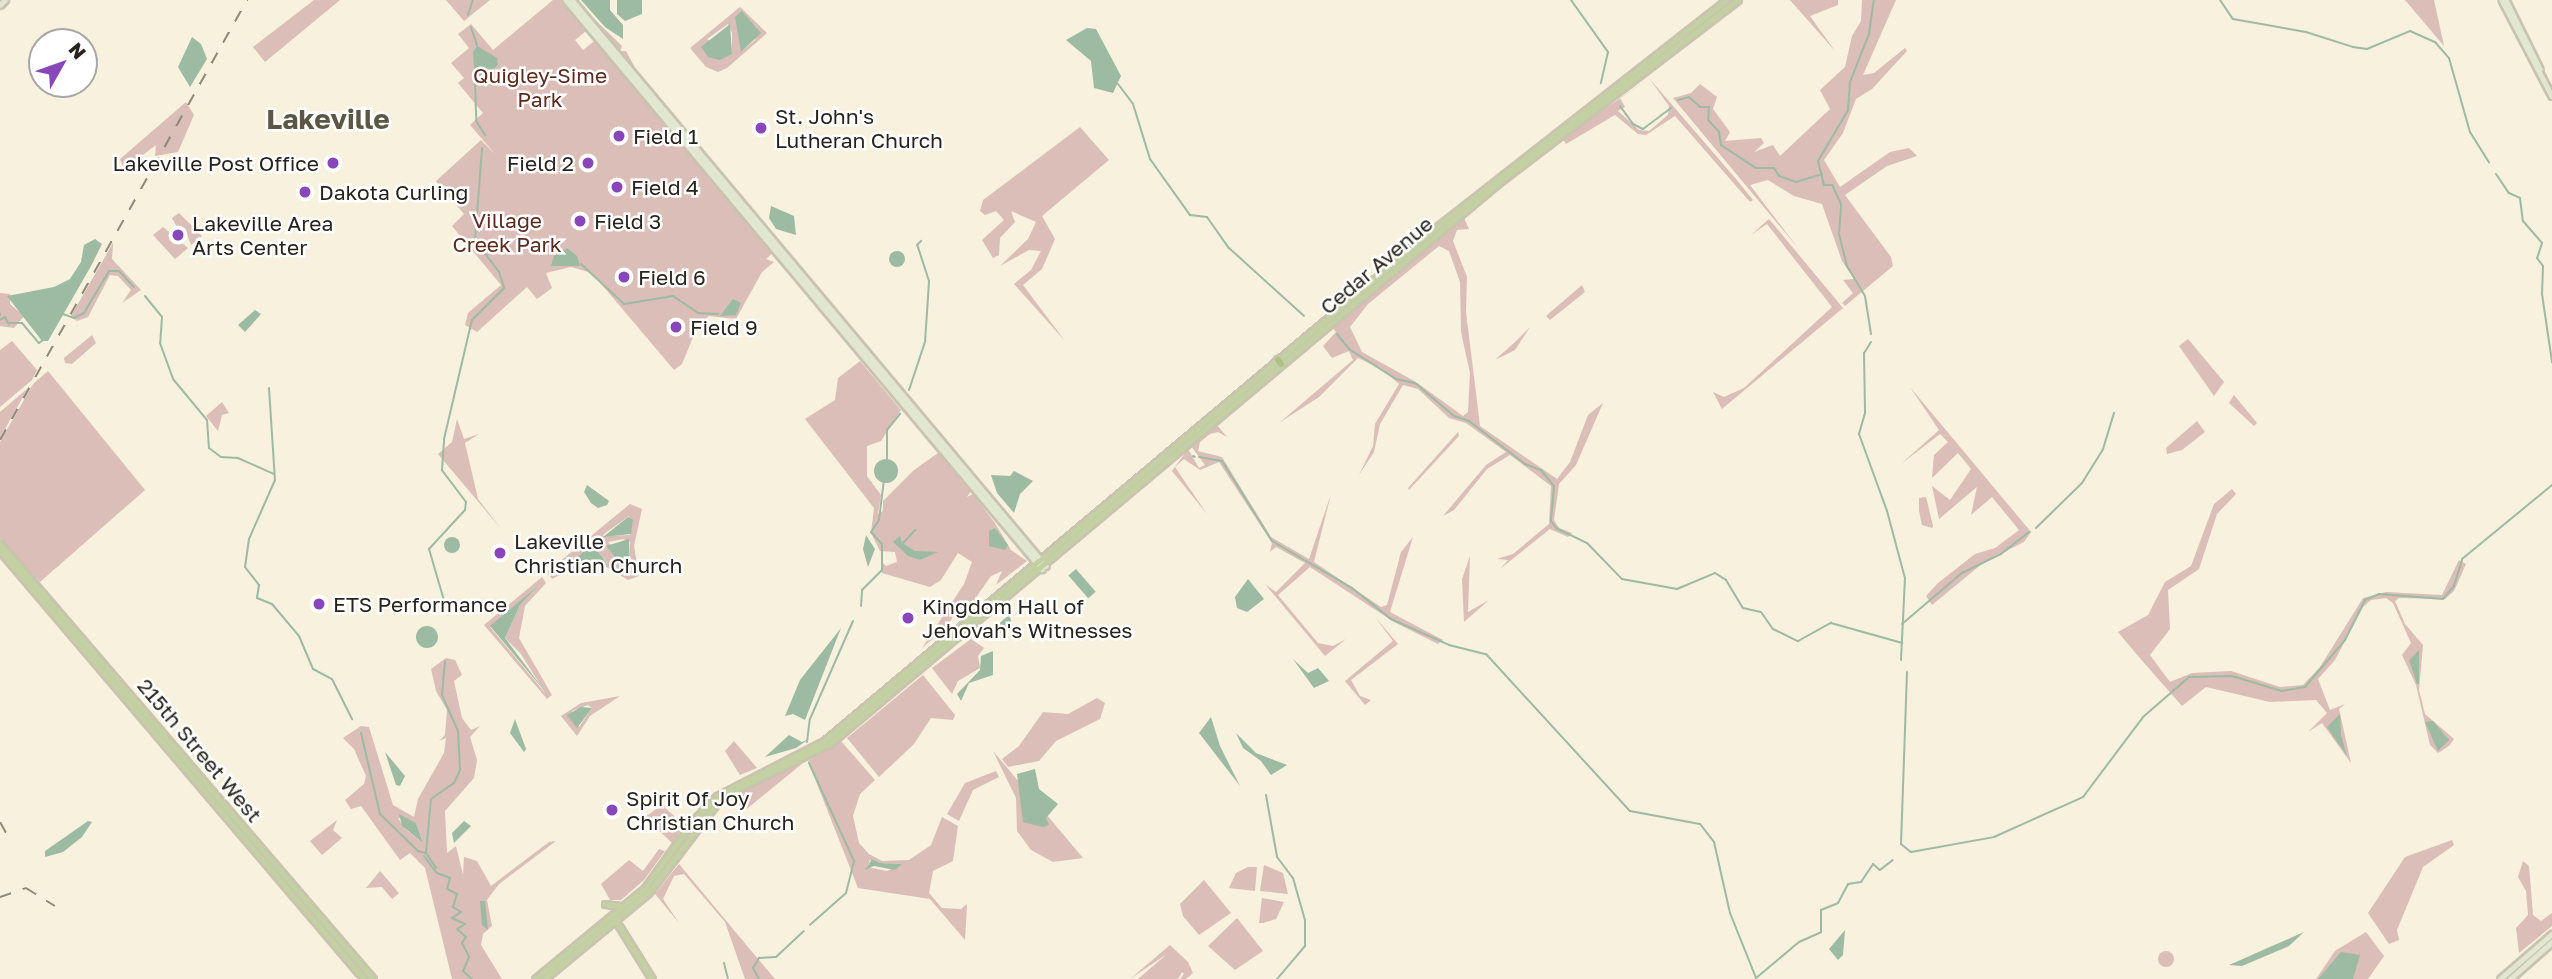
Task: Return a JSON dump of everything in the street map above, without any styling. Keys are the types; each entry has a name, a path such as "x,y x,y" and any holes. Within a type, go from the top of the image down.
{"main road":[{"path":"566,0 1042,565"},
{"path":"572,0 1042,565"},
{"name":"Cedar Avenue","path":"1042,565 1551,134 1644,68 1726,0"},
{"name":"Cedar Avenue","path":"1280,362 1553,139 1738,0"},
{"path":"2504,0 2552,93"},
{"name":"215th Street West","path":"0,544 136,703 307,912 338,943"},
{"name":"215th Street West","path":"0,551 110,678 161,727 338,943 364,979"},
{"path":"544,979 601,932 655,877 693,821 715,798 742,780 820,744 1042,565"},
{"path":"536,979 656,884 716,804 737,789 829,744 1042,565"},
{"path":"605,904 614,908 627,904"},
{"path":"614,918 652,979"},
{"path":"601,932 614,928 625,935"},
{"path":"2500,979 2552,934"},
{"path":"2510,979 2552,942"},
{"path":"338,943 373,979"}],"green space":[{"path":"314,0 340,0 265,62 253,47"},
{"path":"446,0 490,0 464,21"},
{"path":"553,0 570,0 777,249 766,259 774,262 762,272 736,319 709,316 698,325 682,364 674,370 592,273 571,267 546,273 552,288 537,299 527,287 477,332 465,325 468,313 501,285 452,226 464,214 436,181 481,140 495,154 470,125 483,113 458,83 464,78 451,63 469,48 458,34 471,24 493,50","holes":["590,28 598,38 583,50 575,40"]},
{"path":"575,0 622,46 620,51 626,51 640,77"},
{"path":"1790,0 1838,0 1838,5 1810,16 1835,51"},
{"path":"1862,0 1896,0 1863,75 1874,73 1905,48 1907,51 1872,89 1856,99 1843,133 1824,160 1840,187 1890,152 1909,148 1917,156 1887,166 1845,195 1891,257 1893,266 1845,306 1842,303 1853,293 1843,280 1854,279 1842,261 1822,204 1794,196 1768,180 1750,185 1798,248 1673,98 1691,93 1700,84 1717,97 1713,109 1730,132 1725,141 1761,138 1764,143 1754,152 1773,145 1780,156 1830,109 1820,90 1845,67 1852,36 1861,21"},
{"path":"2405,0 2434,0 2444,46"},
{"path":"740,7 767,33 727,68 718,72 706,67 690,48","holes":["737,19 749,21 757,28 755,40 742,51","728,24 732,33 732,54 707,39"]},
{"path":"1649,78 1753,200 1750,202 1675,116 1646,135 1638,134 1615,115 1566,144 1562,138 1620,98 1625,107 1618,111 1639,130 1649,131 1668,115 1669,106"},
{"path":"186,102 194,115 178,152 155,156 156,145 124,169 120,159"},
{"path":"1080,127 1109,160 1042,216 1055,239 1042,269 1023,285 1065,341 1014,284 1031,270 1041,251 1029,250 1000,266 1028,239 1036,222 1011,211 1015,222 1000,238 999,255 993,258 982,240 1004,220 996,211 985,215 980,211 983,200"},
{"path":"179,213 202,236 191,245 185,229 178,229 172,218"},
{"path":"1464,218 1469,229 1457,230 1453,241 1467,277 1466,312 1480,426 1557,479 1570,462 1588,415 1603,403 1576,465 1559,484 1554,520 1559,528 1572,533 1568,537 1550,529 1500,569 1508,560 1497,559 1513,554 1549,524 1551,486 1510,455 1487,469 1454,510 1443,516 1486,465 1506,452 1466,423 1449,418 1418,389 1403,385 1380,424 1374,452 1359,475 1373,446 1375,424 1399,384 1382,369 1358,358 1319,397 1279,423 1353,360 1349,351 1332,358 1323,346 1336,332 1332,327","holes":["1439,246 1449,251 1460,282 1461,332 1470,373 1468,412 1463,416 1416,382 1362,352 1350,327 1368,304"]},
{"path":"1769,219 1843,308 1722,409 1713,392 1724,397 1744,388 1832,307 1767,224 1751,235"},
{"path":"163,227 188,248 175,259 153,235"},
{"path":"113,243 112,259 141,290 122,303 131,290 118,276 110,275 88,317 77,321 71,316"},
{"path":"1582,285 1585,292 1550,320 1546,316"},
{"path":"0,293 10,294 10,304 24,316 14,328 0,326"},
{"path":"1530,327 1515,350 1495,360 1515,342"},
{"path":"92,335 96,343 72,364 65,363 64,358"},
{"path":"2188,339 2224,382 2214,396 2179,346"},
{"path":"12,341 37,370 32,380 0,407 0,350"},
{"path":"860,361 901,410 881,441 867,446 867,476 881,495 878,514 883,511 883,501 914,470 938,453 971,491 967,497 973,494 1011,550 1027,561 996,585 1002,571 991,576 972,603 955,611 949,625 922,648 964,584 972,562 958,553 941,580 930,587 882,573 882,562 886,566 897,562 895,552 880,551 871,533 874,508 805,419 835,400 838,378"},
{"path":"48,371 145,490 40,582 0,539 0,442 33,384"},
{"path":"1910,387 2031,532 2024,542 1983,563 1932,605 1926,596 1938,583 1975,554 1995,548 2019,530 1992,497 1971,515 1977,487 1939,519 1932,486 1950,500 1971,469 1958,453 1932,478 1934,455 1948,442 1940,434 1901,464 1939,430"},
{"path":"28,388 0,438 0,412"},
{"path":"2234,395 2257,423 2254,426 2229,403"},
{"path":"222,402 229,413 222,415 218,431 206,416"},
{"path":"457,419 464,439 479,434 465,443 478,499 502,530 438,454 452,442"},
{"path":"2197,421 2205,432 2182,450 2167,454 2166,448"},
{"path":"1216,424 1227,437 1218,432 1210,434 1200,442 1198,451 1222,457 1271,537 1309,559 1331,494 1314,562 1381,607 1387,605 1401,552 1413,537 1390,612 1443,640 1438,644 1394,622 1310,567 1278,595 1318,643 1333,646 1346,639 1325,656 1265,584 1276,592 1305,563 1276,547 1270,552 1272,543 1219,462 1200,470 1184,459 1175,467 1207,514 1172,471 1188,449 1199,468 1205,465 1191,446"},
{"path":"1458,432 1459,436 1409,490 1408,488"},
{"path":"2232,489 2236,494 2217,514 2199,569 2168,590 2170,629 2150,655 2170,682 2192,673 2231,671 2280,687 2303,685 2320,667 2363,598 2386,592 2442,595 2459,560 2466,564 2454,591 2445,599 2399,598 2395,601 2405,624 2423,645 2419,690 2425,714 2454,739 2449,746 2438,753 2430,745 2416,685 2402,655 2411,643 2393,603 2386,598 2371,600 2363,607 2335,660 2318,679 2330,710 2345,704 2339,709 2351,763 2322,723 2308,732 2327,713 2316,700 2270,702 2206,687 2182,706 2138,656 2118,632 2148,615 2165,582 2191,566 2214,504"},
{"path":"1926,497 1932,528 1922,525 1919,511 1919,498"},
{"path":"630,504 642,509 634,546 639,576 628,580 603,565 582,564 552,579 547,572","holes":["629,516 630,535 603,536 604,534","623,539 630,542 630,567 608,542","593,545 608,564 575,563"]},
{"path":"1470,556 1468,612 1489,600 1464,622 1462,579"},
{"path":"542,577 546,583 525,606 519,638 552,695 547,699 484,625","holes":["540,584 520,605 505,638 521,654 546,694 490,627"]},
{"path":"1375,617 1398,644 1351,680 1360,696 1371,700 1365,705 1345,681 1393,641"},
{"path":"971,639 984,648 978,656 980,668 958,681 952,694 932,668"},
{"path":"446,658 455,660 462,675 454,681 462,718 471,730 480,726 470,737 477,760 474,778 445,811 447,853 456,846 463,875 464,857 477,861 491,886 549,842 556,841 499,884 487,900 492,926 483,934 481,945 502,979 452,979 425,868 410,853 400,860 361,806 351,809 345,800 364,784 366,776 354,749 343,738 361,726 369,727 393,805 414,817 418,799 444,753 446,738 439,741 445,735 447,710 436,691 431,669","holes":["398,818 416,823 423,843 405,829"]},
{"path":"923,675 955,715 953,720 931,718 914,744 879,777 847,738"},
{"path":"620,696 590,716 577,736 561,716 581,703","holes":["588,705 592,708 579,727 572,711"]},
{"path":"1097,698 1105,703 1100,719 1056,741 1039,761 1008,767 1002,759 1019,746 1043,712 1068,714"},
{"path":"734,741 757,768 740,775 725,751"},
{"path":"841,741 875,780 860,794 853,816 859,843 869,854 882,861 909,860 931,845 942,817 958,826 953,861 933,871 929,893 942,908 961,909 967,904 965,940 930,899 858,888 808,761","holes":["870,860 902,864 887,871 867,867"]},
{"path":"993,751 1083,858 1053,862 1031,850 1017,831 1016,798"},
{"path":"803,763 743,812 730,797 708,815 722,802 738,791"},
{"path":"996,771 999,777 973,790 959,821 947,814 965,783"},
{"path":"662,805 684,825 672,843 645,817"},
{"path":"337,820 333,830 342,838 322,855 310,841"},
{"path":"2452,840 2454,845 2423,867 2397,930 2399,940 2389,944 2368,913 2405,857"},
{"path":"659,849 665,851 644,880 621,900 610,900 601,884 629,860 643,871"},
{"path":"2523,861 2529,866 2533,915 2541,921 2552,913 2552,926 2519,953 2516,928 2528,915 2526,891 2518,877"},
{"path":"679,864 775,979 745,979 725,922 684,874 674,876 663,899 679,923 655,894"},
{"path":"1264,865 1283,873 1288,894 1260,891"},
{"path":"1248,867 1257,867 1255,891 1229,888 1236,873"},
{"path":"380,871 399,893 392,899 382,887 366,888"},
{"path":"1204,880 1231,913 1199,935 1183,916 1180,904"},
{"path":"1262,898 1284,902 1276,919 1259,923"},
{"path":"1237,918 1263,951 1235,970 1208,946"},
{"path":"2366,932 2384,956 2368,979 2316,979 2335,951"},
{"path":"1170,945 1188,962 1193,973 1186,979 1180,979 1184,974 1182,972 1178,979 1138,979 1167,954 1130,979"},
{"path":"2163,951 2169,951 2174,959 2172,965 2163,967 2158,962 2158,956"}],"shaded area":[{"path":"581,0 610,0 610,10 623,25 623,39 605,27"},
{"path":"617,0 642,0 642,14 625,21 617,14"},
{"path":"742,11 761,33 741,52 735,17"},
{"path":"730,24 732,54 720,60 708,57 701,47"},
{"path":"1087,28 1096,29 1121,76 1113,93 1094,88 1091,61 1066,40"},
{"path":"192,37 201,44 207,59 190,87 178,67"},
{"path":"477,46 497,58 498,65 475,83 473,52"},
{"path":"771,206 794,216 796,235 776,229 769,218"},
{"path":"95,239 102,244 91,266 48,341 42,341 7,296 54,287 70,279 81,262 84,245"},
{"path":"567,248 577,256 580,266 551,266 554,256"},
{"path":"897,251 905,259 897,267 889,259"},
{"path":"733,299 741,303 736,315 720,316"},
{"path":"255,310 261,314 245,332 238,325"},
{"path":"886,459 894,463 898,471 894,479 886,483 878,479 874,471 878,463"},
{"path":"1014,471 1033,481 1020,494 1014,513 997,493 991,475 1010,476"},
{"path":"587,485 609,501 607,505 598,508 591,503 584,492"},
{"path":"628,517 633,520 631,534 603,537"},
{"path":"995,528 1008,545 1005,550 989,546 989,531"},
{"path":"866,535 875,549 868,567 863,549"},
{"path":"900,536 902,543 915,551 938,552 920,560 908,556 893,542"},
{"path":"452,537 458,539 458,551 452,553 446,551 444,545 446,539"},
{"path":"629,539 630,567 627,571 606,546"},
{"path":"591,545 595,547 608,565 572,562"},
{"path":"1076,569 1096,592 1088,598 1068,576"},
{"path":"1248,579 1264,599 1247,612 1237,608 1235,597"},
{"path":"540,584 520,605 505,638 547,694 490,626"},
{"path":"1009,615 1013,625 1007,631 983,637"},
{"path":"427,626 435,629 438,637 435,645 427,648 419,645 416,637 419,629"},
{"path":"841,628 805,720 793,714 785,716 800,680"},
{"path":"2419,650 2419,684 2417,684 2409,660"},
{"path":"993,651 993,675 969,683 961,701 957,694 980,670 981,656"},
{"path":"1293,659 1308,673 1318,668 1329,681 1314,688"},
{"path":"581,707 592,708 577,728 567,715"},
{"path":"2340,714 2341,735 2347,756 2327,727"},
{"path":"1211,717 1220,746 1240,786 1199,733"},
{"path":"515,719 526,749 524,752 510,733"},
{"path":"2433,721 2449,740 2438,751 2425,722"},
{"path":"1236,733 1256,753 1287,765 1271,775 1261,761 1243,748"},
{"path":"789,735 802,742 809,739 796,748 765,757"},
{"path":"385,752 405,776 400,786 396,785"},
{"path":"1035,769 1039,789 1058,804 1046,818 1049,825 1043,827 1023,822 1017,774"},
{"path":"399,814 416,823 423,843 402,826"},
{"path":"88,821 92,822 82,837 63,852 45,857 45,851"},
{"path":"464,821 471,826 454,843 452,833"},
{"path":"872,859 880,863 902,864 895,870 874,866 865,870"},
{"path":"480,901 485,901 488,930 482,925"},
{"path":"1845,930 1843,955 1838,960 1829,949"},
{"path":"2304,932 2289,946 2242,966 2229,965"},
{"path":"2341,952 2360,955 2353,979 2318,979"}],"waterway":[{"path":"468,15 473,0"},
{"path":"1571,0 1608,52 1601,83"},
{"path":"1871,334 1865,296 1847,266 1839,235 1841,204 1832,185 1824,185 1818,161 1848,110 1850,82 1869,34 1874,0"},
{"path":"2220,0 2233,19 2306,32 2353,47 2367,49 2410,31 2435,42 2449,58 2470,132 2489,163"},
{"path":"471,27 477,46"},
{"path":"475,83 476,121 485,135"},
{"path":"1118,84 1133,104 1150,159 1190,215 1207,217 1229,248 1304,316"},
{"path":"1678,100 1689,97 1700,107 1709,107 1708,120 1719,132 1721,145 1756,168 1774,168 1779,176 1796,182 1822,174"},
{"path":"1620,106 1633,124 1643,129 1671,108"},
{"path":"448,614 429,549 465,510 466,502 442,470 444,439 472,320 504,288 499,272 475,240 482,148"},
{"path":"2496,174 2509,193 2520,198 2523,221 2542,243 2537,258 2543,266 2542,294 2552,362"},
{"path":"909,390 925,342 929,281 917,245 921,241"},
{"path":"581,264 624,304 673,296 698,313 718,314"},
{"path":"63,314 74,318 84,313 109,271 119,271 134,287"},
{"path":"145,296 162,317 160,343 173,379 207,420 209,448 221,457 238,458 274,474"},
{"path":"0,320 5,317 8,323 22,323 39,343 43,340"},
{"path":"1337,334 1349,349 1396,379 1415,383 1454,416 1469,421 1525,464 1541,470 1554,486 1551,521 1556,528 1587,543 1622,579 1677,589 1715,573 1726,580 1743,608 1761,612 1773,629 1798,641 1831,623 1902,643"},
{"path":"1871,342 1864,353 1865,413 1859,434 1887,511 1905,578 1901,660"},
{"path":"269,388 275,480 249,539 245,567 259,585 257,598 272,604 299,636 313,669 332,679 352,719"},
{"path":"2036,528 2082,483 2103,449 2114,413"},
{"path":"887,459 887,430 900,414"},
{"path":"1199,457 1222,461 1272,541 1352,588 1391,619 1449,645 1486,654 1630,811 1700,824 1714,842 1730,913 1756,978"},
{"path":"861,606 862,590 882,570 882,544 871,532 879,520 884,481"},
{"path":"1907,672 1901,844 1911,852 1994,837 2083,797 2143,717 2189,677 2232,676 2282,691 2305,687 2345,640 2365,600 2379,594 2443,599 2454,586 2462,559 2552,485"},
{"path":"903,543 915,530"},
{"path":"1902,624 1962,573 2001,554 2029,532"},
{"path":"807,742 810,719 853,621"},
{"path":"426,853 431,799 454,783 460,770 458,731 442,695 445,661"},
{"path":"361,733 380,814 418,851 426,853 436,868"},
{"path":"809,763 854,861 846,893 810,925"},
{"path":"1266,795 1277,857 1293,878 1305,920 1305,946 1277,979"},
{"path":"424,856 437,873 450,878 447,889 457,894 453,907 461,912 452,918 465,924 457,929 466,937 462,943 469,957 463,971 472,979"},
{"path":"1756,978 1799,942 1821,932 1821,910 1838,903 1848,884 1861,882 1873,864 1880,870 1893,860"},
{"path":"759,979 753,968 759,958 776,957 804,931"},
{"path":"724,963 728,979"}],"railway":[{"path":"0,440 247,0"},
{"path":"0,822 9,838"},
{"path":"0,897 26,888 55,906"}],"place":[{"name":"St. John's Lutheran Church","path":"761,128"},
{"name":"Field 1","path":"619,136"},
{"name":"Lakeville Post Office","path":"333,163"},
{"name":"Field 2","path":"588,163"},
{"name":"Field 4","path":"617,187"},
{"name":"Dakota Curling","path":"305,192"},
{"name":"Field 3","path":"580,221"},
{"name":"Lakeville Area Arts Center","path":"178,235"},
{"name":"Field 6","path":"624,277"},
{"name":"Field 9","path":"676,327"},
{"name":"Lakeville Christian Church","path":"500,553"},
{"name":"ETS Performance","path":"319,604"},
{"name":"Kingdom Hall of Jehovah's Witnesses","path":"908,618"},
{"name":"Spirit Of Joy Christian Church","path":"612,810"}],"district":[{"name":"Lakeville","path":"328,119"}],"park label":[{"name":"Quigley-Sime Park","path":"540,87"},
{"name":"Village Creek Park","path":"507,232"}]}
